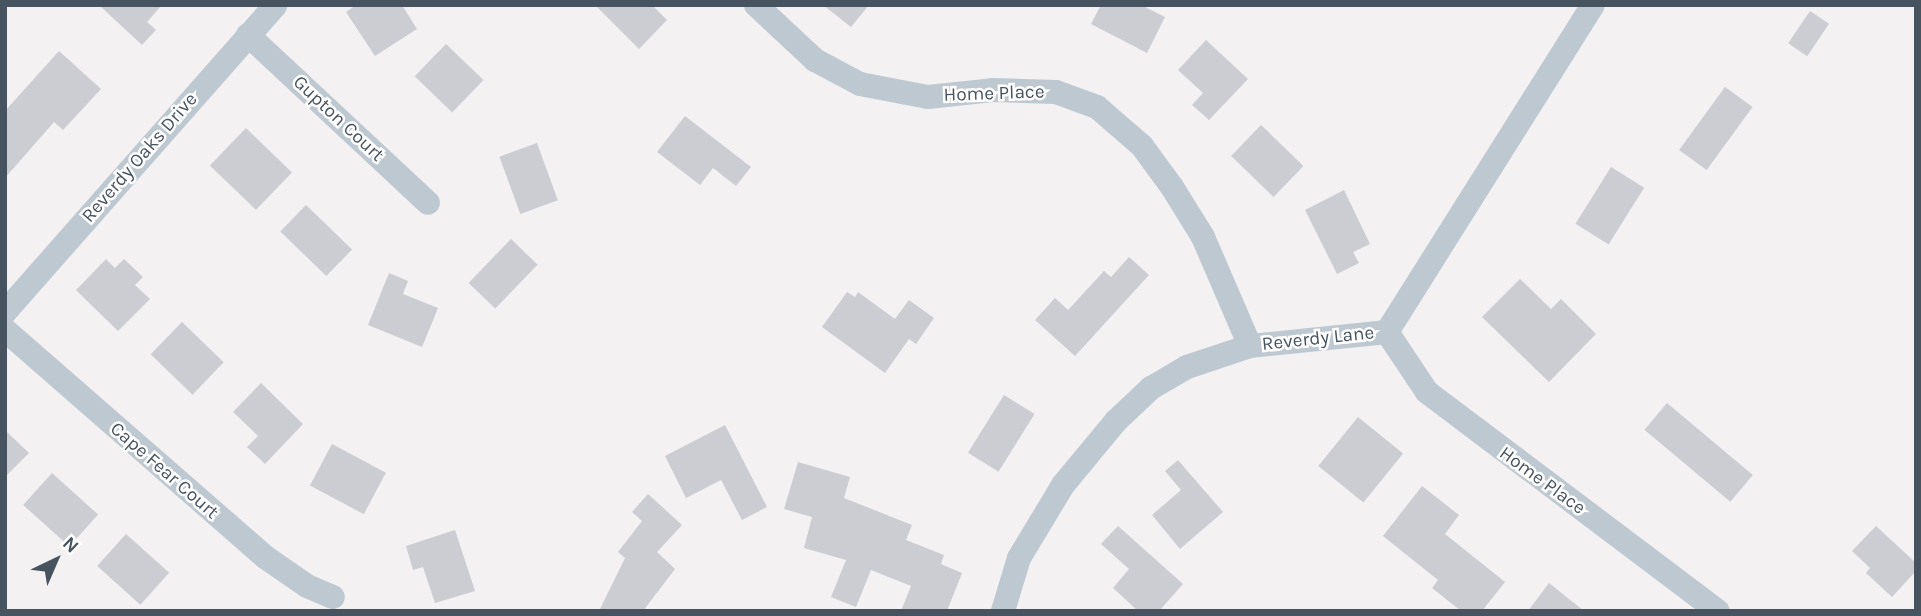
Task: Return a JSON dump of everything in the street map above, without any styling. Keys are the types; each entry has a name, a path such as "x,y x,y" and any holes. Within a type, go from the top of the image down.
{"street":[{"name":"Reverdy Oaks Drive","path":"5,312 276,5"},
{"name":"Home Place","path":"756,5 815,60 860,84 928,97 993,90 1045,91 1097,107 1142,146 1172,187 1203,237 1250,346"},
{"name":"Reverdy Lane","path":"1003,611 1019,558 1063,485 1116,421 1151,388 1187,367 1250,346 1387,332 1593,5"},
{"name":"Gupton Court","path":"248,35 428,204"},
{"name":"Cape Fear Court","path":"5,330 265,557 307,586 333,597"},
{"name":"Home Place","path":"1387,332 1427,392 1718,611"},
{"path":"1013,578 1018,611"}],"building":[{"path":"99,5 162,5 147,22 156,30 142,45"},
{"path":"356,5 402,5 417,29 375,56 346,12"},
{"path":"595,5 652,5 667,20 639,49"},
{"path":"823,5 869,5 851,27"},
{"path":"1101,5 1141,5 1165,17 1147,53 1091,24"},
{"path":"1810,11 1829,24 1807,56 1788,43"},
{"path":"1206,40 1248,79 1209,120 1192,105 1203,93 1178,70"},
{"path":"446,44 483,80 452,112 415,76"},
{"path":"59,51 101,89 63,130 54,122 5,178 5,111"},
{"path":"1725,87 1753,107 1707,170 1679,150"},
{"path":"685,116 751,167 736,186 713,168 700,185 657,152"},
{"path":"1261,125 1303,166 1274,197 1231,156"},
{"path":"246,128 292,172 256,210 210,165"},
{"path":"537,143 558,200 520,214 499,157"},
{"path":"1611,167 1644,188 1609,244 1575,224"},
{"path":"1344,190 1370,244 1353,252 1359,263 1337,274 1305,210"},
{"path":"306,205 352,249 326,276 280,232"},
{"path":"511,239 538,265 495,309 469,283"},
{"path":"1129,257 1149,275 1075,356 1035,320 1055,298 1068,310 1104,271 1111,277"},
{"path":"106,259 115,268 124,259 143,277 135,285 150,299 118,331 76,290"},
{"path":"389,273 408,281 403,294 438,308 422,347 368,325"},
{"path":"1520,279 1551,309 1561,299 1596,334 1549,382 1482,317"},
{"path":"847,292 855,297 858,292 895,319 909,300 934,318 916,344 909,339 885,373 822,327"},
{"path":"182,322 224,362 192,395 151,354"},
{"path":"261,383 303,424 265,464 247,447 258,436 233,412"},
{"path":"1004,395 1035,414 998,472 968,453"},
{"path":"1667,403 1753,475 1730,502 1645,430"},
{"path":"1358,417 1403,454 1363,502 1318,466"},
{"path":"725,425 767,507 742,520 721,480 686,498 665,456"},
{"path":"5,430 29,453 5,477"},
{"path":"332,444 386,473 364,514 310,485"},
{"path":"1178,460 1223,512 1180,549 1152,515 1181,490 1165,471"},
{"path":"798,462 850,477 844,498 912,525 906,540 944,555 941,564 962,573 947,611 901,611 911,586 871,570 856,607 831,597 846,560 804,548 812,517 784,509"},
{"path":"52,473 98,514 69,546 23,505"},
{"path":"1422,486 1459,515 1445,534 1505,582 1482,611 1461,611 1432,588 1438,580 1383,536"},
{"path":"648,494 682,525 657,552 675,569 643,611 599,611 625,558 618,552 642,521 632,512"},
{"path":"1118,526 1183,584 1159,611 1138,611 1113,588 1129,569 1101,544"},
{"path":"1876,526 1916,563 1916,571 1892,597 1866,573 1870,568 1852,551"},
{"path":"455,530 475,591 435,603 423,567 413,570 406,546"},
{"path":"126,534 169,573 140,605 97,566"},
{"path":"1549,583 1584,611 1528,611"}]}
